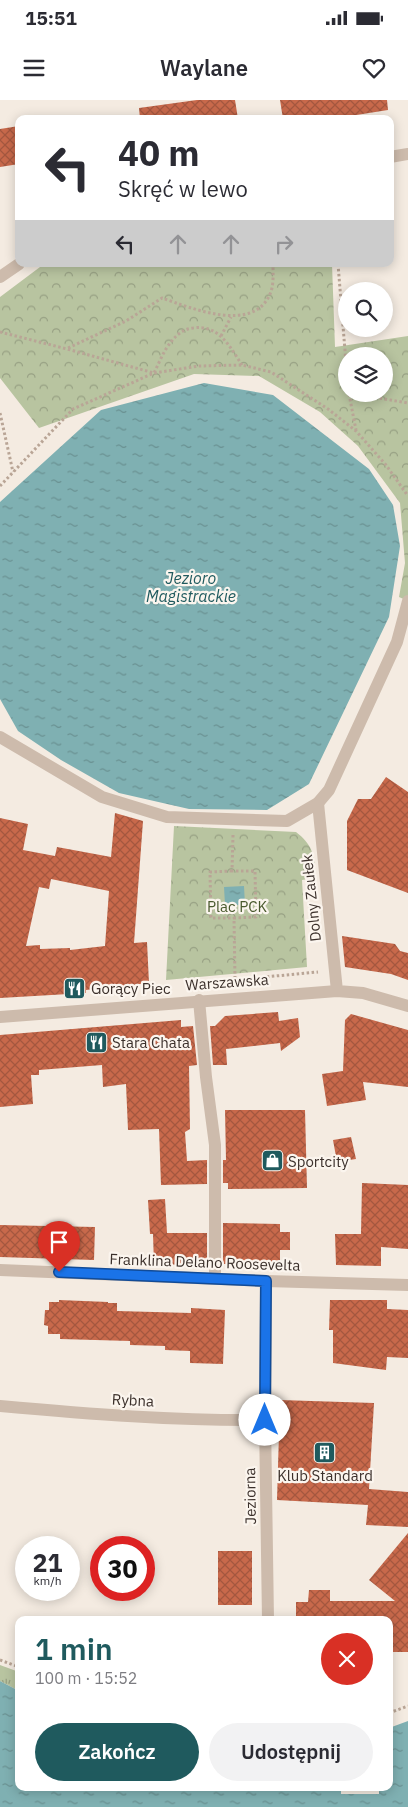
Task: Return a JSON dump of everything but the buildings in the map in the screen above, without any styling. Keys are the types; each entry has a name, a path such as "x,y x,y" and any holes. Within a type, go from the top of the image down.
{"street":[{"path":"394,156 408,154"},
{"path":"0,277 15,267"},
{"path":"0,737 102,797 167,817 287,821 318,803 329,790 393,650 408,601"},
{"name":"Dolny Zaułek","path":"318,803 337,991"},
{"name":"Warszawska","path":"0,1017 199,1000 337,991 362,993 408,1006"},
{"path":"199,1000 215,1145 215,1278"},
{"name":"Franklina Delano Roosevelta","path":"0,1270 408,1285"},
{"name":"Jeziorna","path":"266,1281 265,1420 268,1616"},
{"name":"Rybna","path":"0,1406 191,1419 265,1420"}],"path":[{"path":"67,349 126,320 162,298 198,311 231,317 258,310 270,294 273,267"},
{"path":"338,267 345,347"},
{"path":"221,336 231,317"},
{"path":"154,373 169,344 177,334 187,329 199,327 209,328 221,336 242,365"},
{"path":"0,332 154,373"},
{"path":"0,486 73,409 154,373 199,366 242,365 272,372 328,409 356,431 386,465 408,496"},
{"path":"393,401 408,404"},
{"path":"351,402 356,431"},
{"path":"0,413 13,472"},
{"path":"232,871 233,819"},
{"path":"232,871 255,871 256,917 211,918 210,872 232,871"},
{"path":"234,918 235,979"},
{"path":"0,1660 15,1666"},
{"path":"393,1712 408,1706"}],"green space":[{"path":"40,267 332,267 335,347 408,336 408,601 399,597 405,563 400,503 358,446 320,412 259,376 194,374 39,428 0,378 0,297"},
{"name":"Plac PCK","path":"174,826 296,832 302,837 312,852 315,871 315,878 302,880 307,967 166,980"},
{"path":"0,1665 15,1671 15,1689 0,1681"}],"water":[{"name":"Jezioro Magistrackie","path":"204,383 273,395 369,469 393,505 400,546 389,617 309,784 267,810 189,809 119,793 61,760 18,731 0,699 0,502 101,410"},
{"path":"244,886 245,905 225,905 224,887"},
{"path":"0,1681 15,1689 15,1791 393,1791 393,1727 408,1721 408,1807 0,1807"}],"pier":[{"path":"341,1791 379,1791 379,1794 341,1794"}],"place":[{"name":"Gorący Piec","path":"75,988"},
{"name":"Stara Chata","path":"96,1042"},
{"name":"Sportcity","path":"272,1161"},
{"name":"Klub Standard","path":"325,1452"}],"route":[{"path":"59,1272 266,1281 265,1420"}]}
